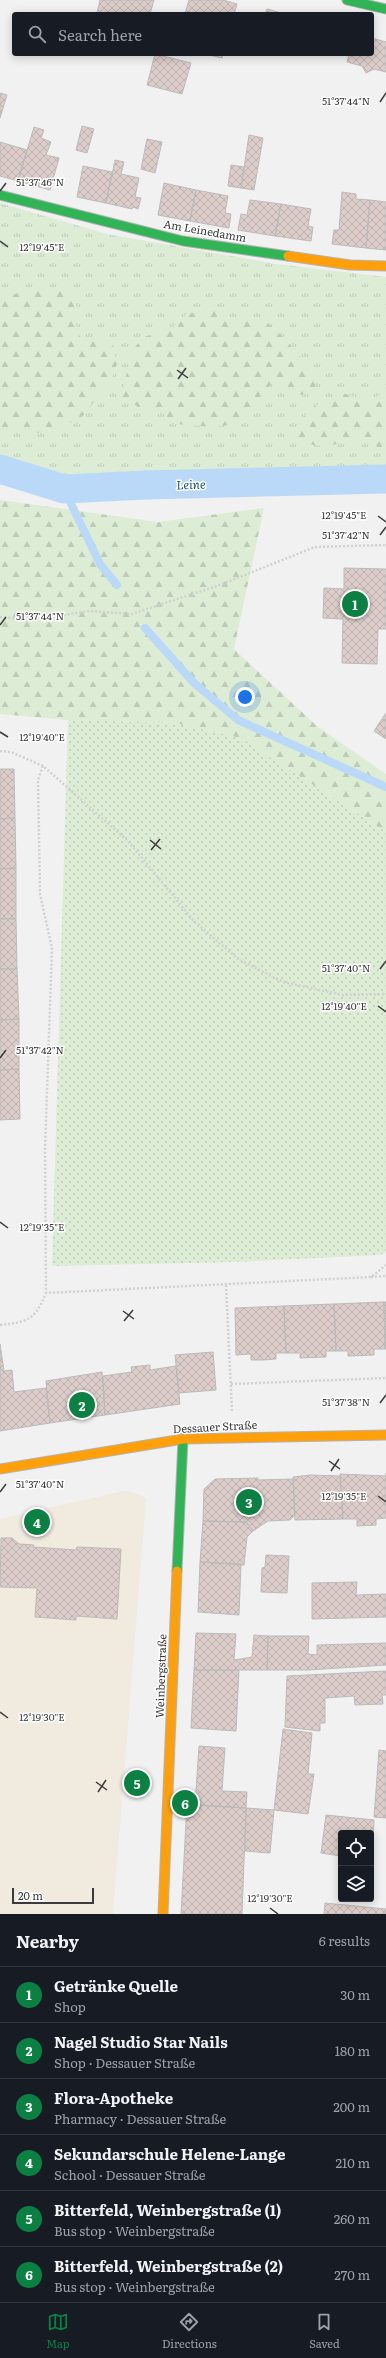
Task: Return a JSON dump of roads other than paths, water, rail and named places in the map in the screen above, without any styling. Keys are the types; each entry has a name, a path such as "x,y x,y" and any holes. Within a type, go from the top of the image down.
{"street":[{"path":"348,0 386,9"},
{"name":"Am Leinedamm","path":"0,195 183,241 350,265 386,266"},
{"name":"Dessauer Straße","path":"0,1469 183,1439 386,1435"},
{"name":"Weinbergstraße","path":"162,1914 183,1439"}],"waterway":[{"name":"Leine","path":"0,469 64,489 145,485 386,479"},
{"path":"64,489 100,564 117,585"},
{"path":"145,628 194,683 238,720 386,787"}],"place":[{"name":"Getränke Quelle","path":"355,604"},
{"name":"Nagel Studio Star Nails","path":"82,1405"},
{"name":"Flora-Apotheke","path":"249,1502"},
{"name":"Sekundarschule Helene-Lange","path":"37,1522"},
{"name":"Bitterfeld, Weinbergstraße (1)","path":"137,1783"},
{"name":"Bitterfeld, Weinbergstraße (2)","path":"185,1803"}]}
